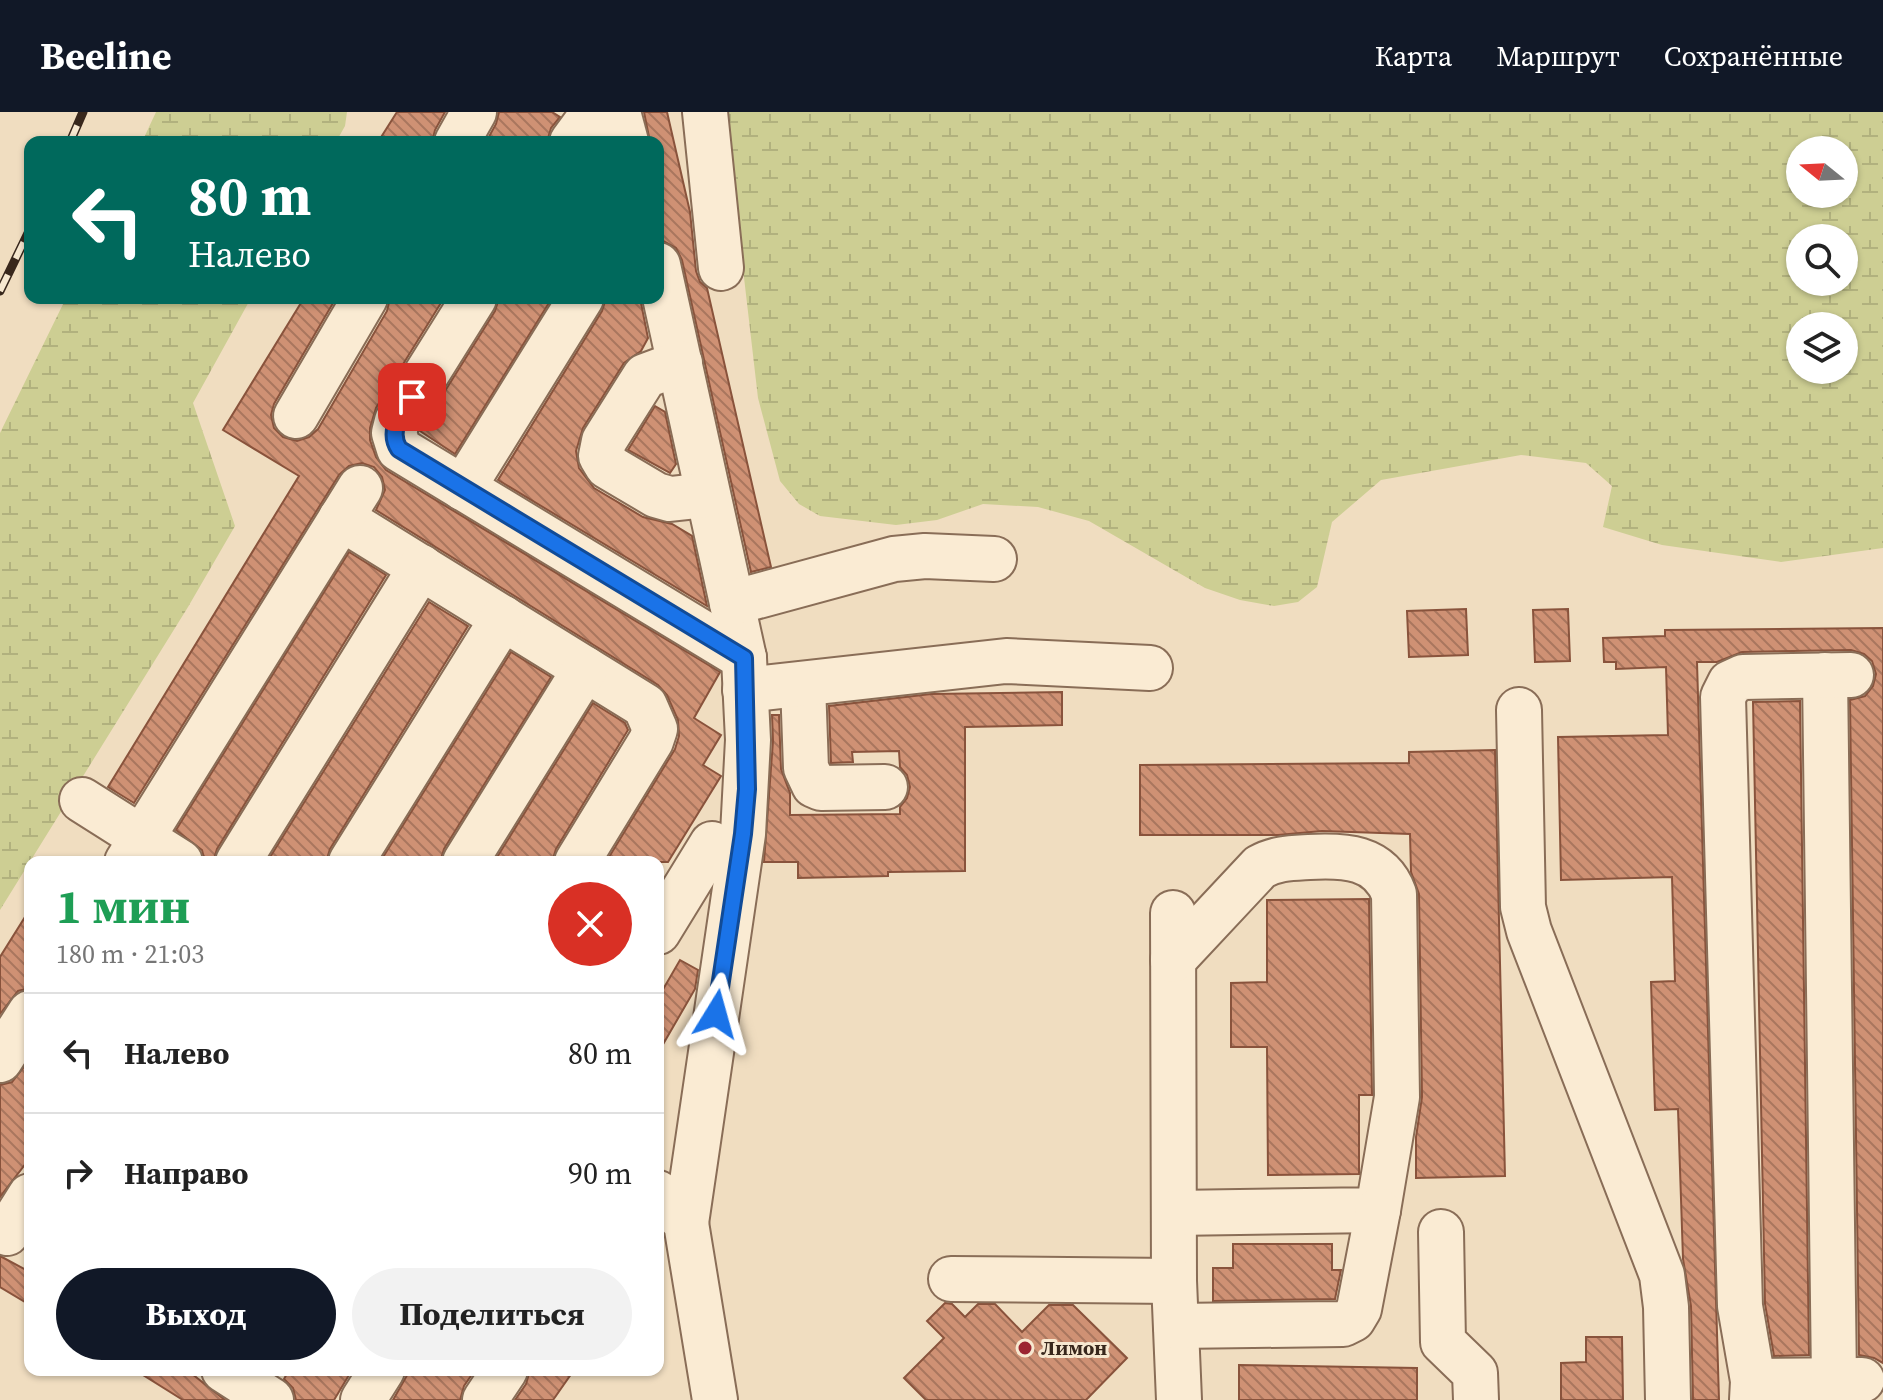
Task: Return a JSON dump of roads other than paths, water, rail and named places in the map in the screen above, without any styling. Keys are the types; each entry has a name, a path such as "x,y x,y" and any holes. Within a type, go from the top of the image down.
{"lane":[{"path":"460,136 474,112"},
{"path":"576,136 594,112"},
{"path":"618,112 624,136"},
{"path":"705,112 721,268"},
{"path":"664,292 732,603 744,674 747,789 743,834 672,1208 715,1400"},
{"path":"296,416 361,304"},
{"path":"470,304 397,421 394,441 399,449 744,674 803,684 1006,661 1150,668"},
{"path":"463,488 577,304"},
{"path":"680,363 645,376 604,441 601,456 607,466 656,495 670,499 707,495"},
{"path":"134,850 350,503 421,567 645,706 655,729 651,741 581,856"},
{"path":"732,603 894,559 925,556 994,559"},
{"path":"242,856 421,567"},
{"path":"355,856 503,618"},
{"path":"469,856 585,669"},
{"path":"1838,675 1850,1380 1752,1390 1740,1306 1723,697 1730,683 1743,677 1838,675"},
{"path":"803,684 806,768 814,785 821,788 885,787"},
{"path":"1519,710 1523,907 1529,931 1662,1275 1666,1307 1668,1400"},
{"path":"82,800 134,850 157,856"},
{"path":"664,922 712,844"},
{"path":"1173,960 1260,867 1282,858 1339,855 1356,858 1373,866 1389,880 1394,894 1397,1097 1359,1309 1353,1319 1343,1324 1176,1326"},
{"path":"1173,913 1174,1281 1179,1400"},
{"path":"0,1060 24,1022"},
{"path":"12,1237 24,1210"},
{"path":"1174,1213 1378,1210"},
{"path":"1441,1232 1443,1342 1475,1373 1476,1400"},
{"path":"951,1279 1174,1281"},
{"path":"363,1400 378,1376"},
{"path":"485,1400 501,1376"}],"railway":[{"path":"73,136 83,112"},
{"path":"0,291 24,241"}],"place":[{"name":"Лимон","path":"1025,1348"}]}
